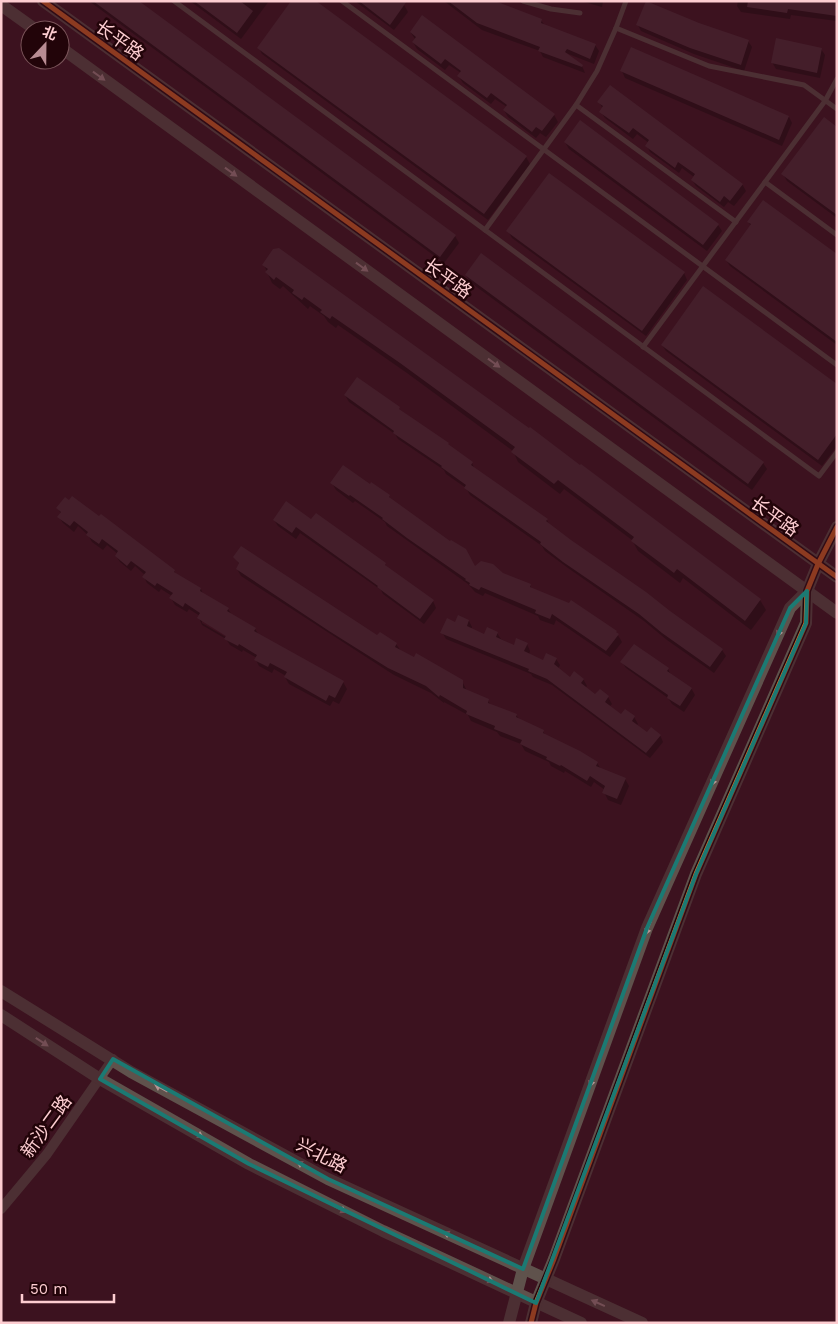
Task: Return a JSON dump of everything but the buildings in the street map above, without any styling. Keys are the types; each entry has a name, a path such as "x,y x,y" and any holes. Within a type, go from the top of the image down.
{"street":[{"name":"长平路","path":"43,1 837,577"},
{"path":"1,5 22,20"},
{"path":"70,55 837,613"},
{"path":"531,1323 536,1303 547,1279 696,874 806,623 807,591 837,527"},
{"path":"509,1323 523,1269 647,928 790,608 807,591"},
{"name":"兴北路","path":"1,990 131,1072 328,1179 642,1323"},
{"path":"1,1015 100,1079 249,1164 383,1231 581,1323"},
{"name":"新沙二路","path":"1,1209 47,1154 113,1059"}],"lane":[{"path":"174,1 819,476 837,452"},
{"path":"342,1 837,365"},
{"path":"523,1 551,9 580,13"},
{"path":"485,230 576,105 597,71 626,1"},
{"path":"616,28 709,66 804,85 837,109"},
{"path":"644,346 825,101 837,79"},
{"path":"576,105 736,222"},
{"path":"765,182 837,235"}],"highlighted area":[{"path":"807,591 806,623 696,874 536,1303 249,1164 100,1079 113,1059 328,1179 523,1269 647,928 790,608"}],"cycle path":[{"path":"43,1 837,577"},
{"path":"531,1323 536,1303 696,874 806,623 807,591 837,527"}]}
